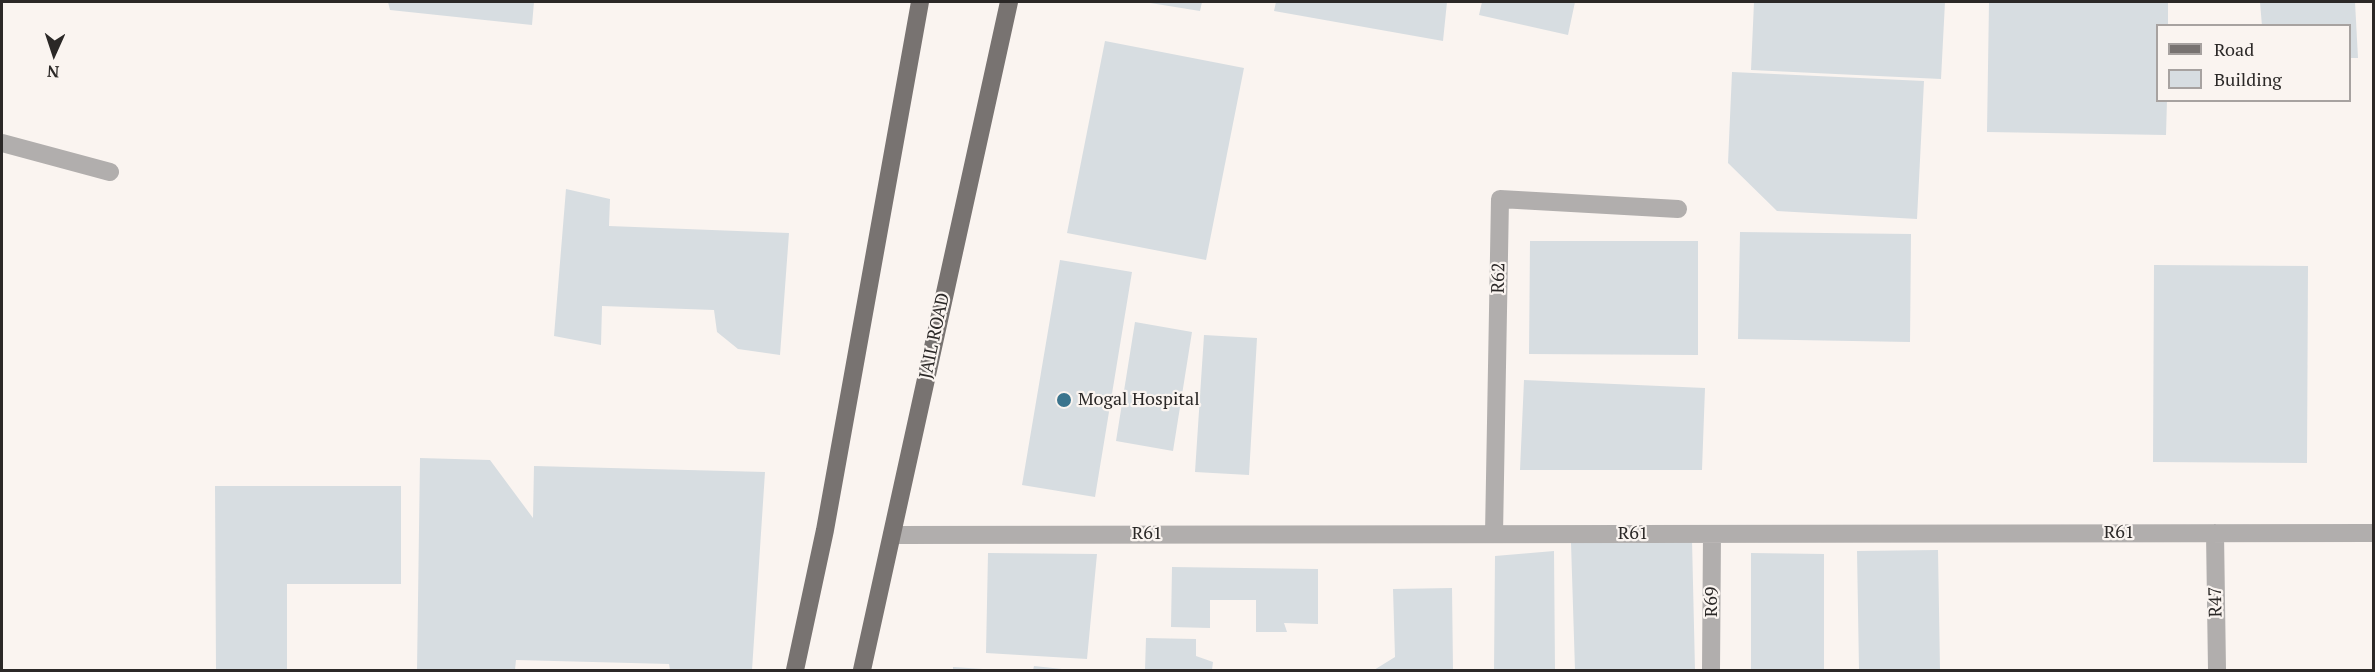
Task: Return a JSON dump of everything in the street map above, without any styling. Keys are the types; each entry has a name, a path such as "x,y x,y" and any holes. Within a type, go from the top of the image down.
{"main road":[{"path":"795,670 827,519 920,2"},
{"name":"JAIL ROAD","path":"862,670 1009,2"}],"street":[{"path":"2,143 110,172"},
{"name":"R62","path":"1494,534 1500,199 1678,208"},
{"name":"R47","path":"2215,533 2217,670"},
{"name":"R61","path":"892,535 2373,533"},
{"name":"R69","path":"1712,534 1712,670"}],"building":[{"path":"388,2 534,2 532,25 390,10"},
{"path":"1144,2 1202,2 1200,11"},
{"path":"1276,2 1447,2 1443,41 1274,11"},
{"path":"1482,2 1575,2 1568,35 1479,15"},
{"path":"1754,2 1945,2 1941,79 1751,70"},
{"path":"1989,2 2168,2 2168,24 2156,24 2156,102 2167,102 2166,135 1987,132"},
{"path":"2260,2 2355,2 2358,58 2351,58 2351,24 2262,24"},
{"path":"1105,41 1244,68 1206,260 1067,233"},
{"path":"1732,72 1924,81 1917,219 1777,211 1728,163"},
{"path":"566,189 610,199 609,226 789,233 780,355 738,349 717,332 714,310 602,306 601,345 554,336"},
{"path":"1740,232 1911,234 1910,342 1738,339"},
{"path":"1530,241 1698,241 1698,355 1529,354"},
{"path":"1060,260 1132,272 1095,497 1022,485"},
{"path":"2154,265 2308,266 2307,463 2153,462"},
{"path":"1135,322 1192,332 1173,451 1116,441"},
{"path":"1204,335 1257,338 1249,475 1195,472"},
{"path":"1524,380 1705,388 1702,470 1520,470"},
{"path":"420,458 490,460 533,518 534,466 765,472 752,670 670,670 669,664 516,660 515,670 417,670"},
{"path":"215,486 401,486 401,584 287,584 287,670 216,670"},
{"path":"1692,540 1695,670 1575,670 1571,543"},
{"path":"1938,550 1940,670 1859,670 1857,551"},
{"path":"1554,551 1555,670 1494,670 1495,556"},
{"path":"988,553 1097,554 1087,659 986,653"},
{"path":"1751,553 1824,554 1824,670 1751,670"},
{"path":"1172,567 1318,569 1318,624 1284,623 1287,632 1256,632 1256,600 1210,600 1210,628 1171,627"},
{"path":"1452,588 1453,670 1374,670 1395,657 1393,589"},
{"path":"1146,638 1196,639 1196,656 1213,662 1212,670 1145,670"},
{"path":"1034,666 1062,669 1062,670 1033,670"},
{"path":"953,667 983,669 983,670 953,670"}],"place":[{"name":"Mogal Hospital","path":"1064,400"}]}
